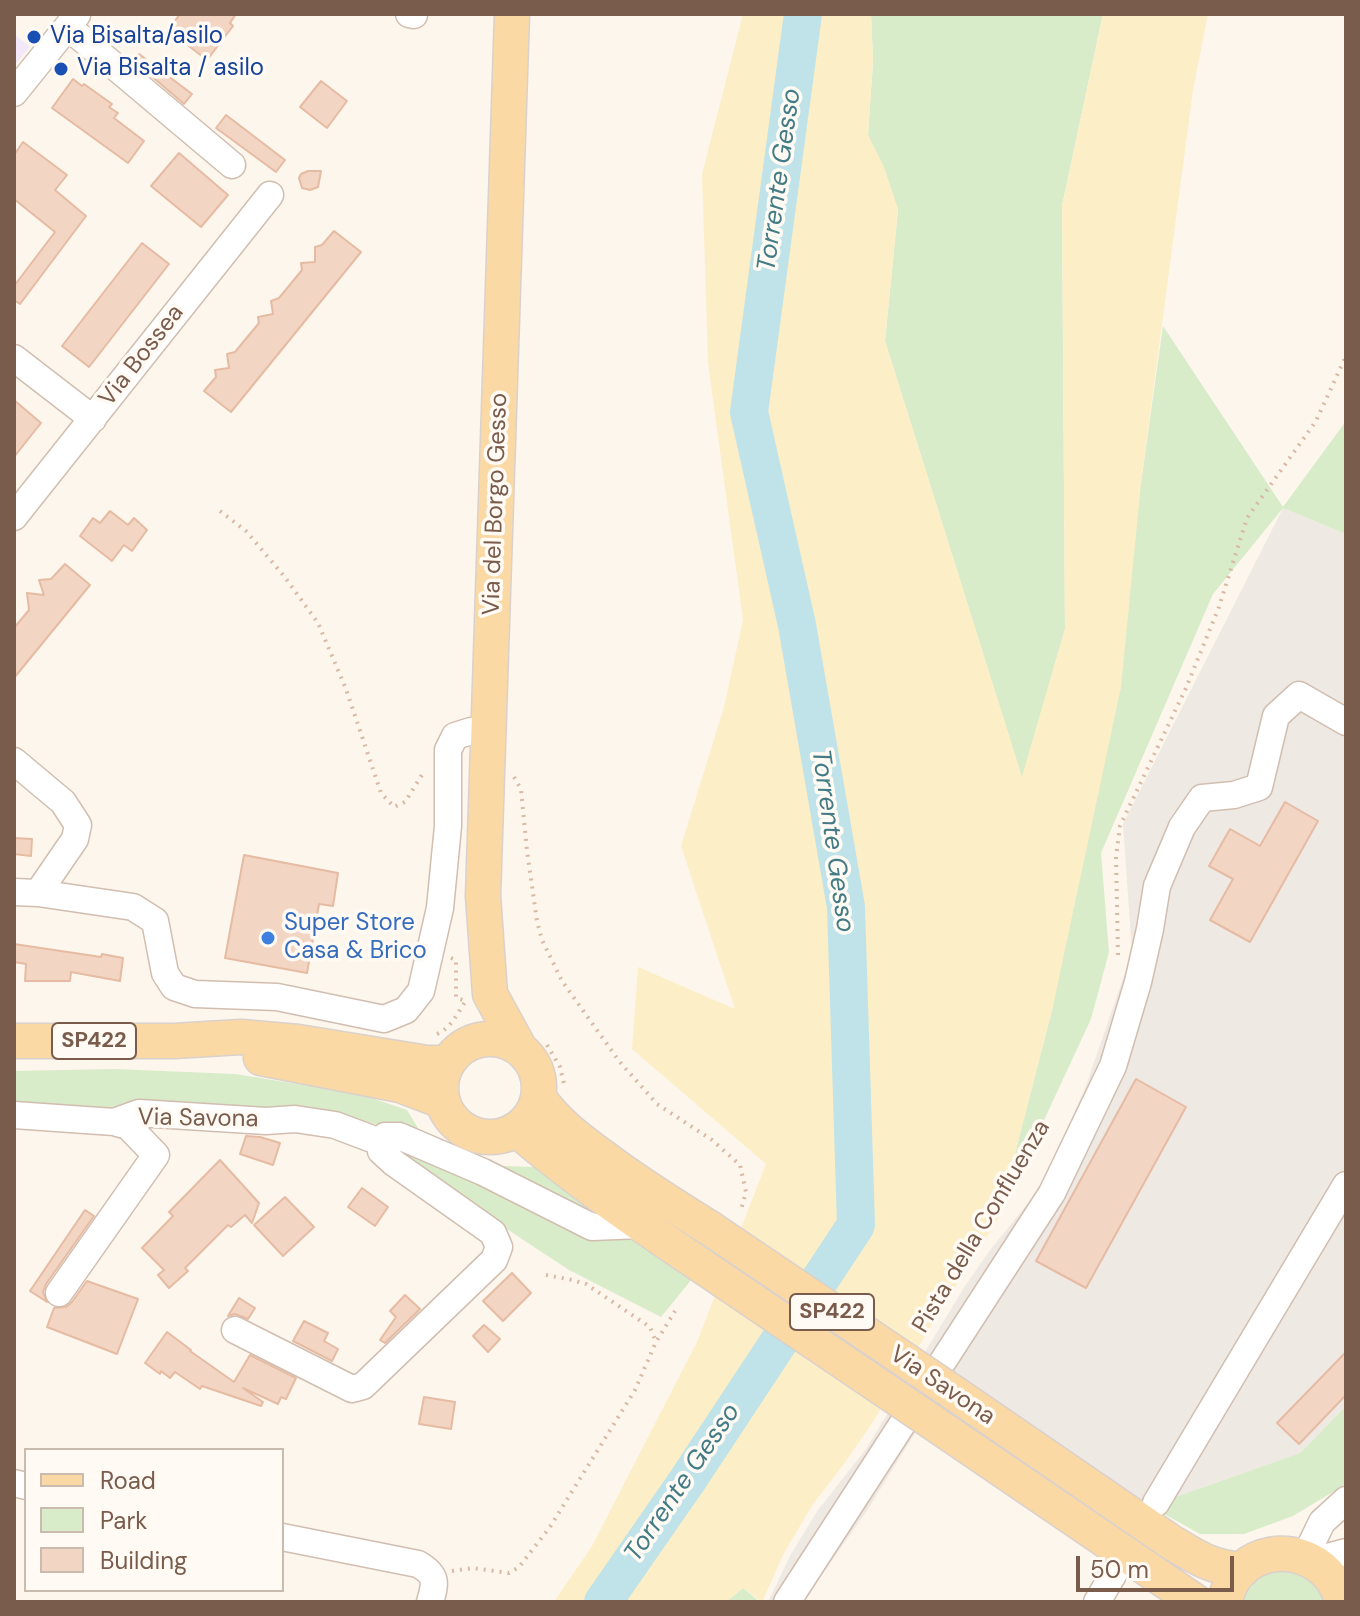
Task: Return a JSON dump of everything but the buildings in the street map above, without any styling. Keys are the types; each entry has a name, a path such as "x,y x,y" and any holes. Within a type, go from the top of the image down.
{"main road":[{"name":"Via del Borgo Gesso","path":"458,1053 490,994 483,896 512,14"},
{"name":"Via del Borgo Gesso","path":"490,994 531,1044"},
{"name":"SP422","path":"14,1041 174,1041 241,1037 298,1042 427,1063 458,1053"},
{"path":"487,1039 531,1044 532,1063 539,1080 551,1092 517,1130 499,1137 481,1137 463,1130 450,1118 440,1088 442,1075 458,1053 487,1039"},
{"name":"SP422","path":"174,1041 400,1085 442,1101"},
{"name":"Via Savona","path":"551,1092 552,1116 571,1134 633,1179 1171,1542 1221,1568 1242,1570"},
{"name":"Via Savona","path":"517,1130 552,1160 641,1225 1196,1602"},
{"path":"1224,1602 1229,1585 1242,1570 1255,1560 1271,1555 1288,1554 1308,1559 1325,1570 1343,1595"}],"street":[{"path":"14,93 73,20 232,165"},
{"name":"Via Bossea","path":"14,517 270,195"},
{"path":"14,358 93,419"},
{"path":"787,1602 1052,1193 1113,1066 1138,982 1157,886 1182,827 1202,798 1234,795 1259,787 1276,716 1299,695 1346,722"},
{"path":"26,892 133,907 155,921 165,973 174,987 195,994 277,997 384,1019 406,1010 421,991 440,908 448,826 448,750 455,736 471,731 489,732"},
{"path":"14,761 63,802 78,825 75,839 26,892"},
{"name":"Via Savona","path":"14,1115 114,1122 139,1113 266,1121 295,1119 335,1125 380,1142"},
{"path":"59,1293 156,1155 128,1126 114,1122"},
{"name":"Via Savona","path":"235,1330 352,1389 363,1386 494,1260 499,1247 493,1233 394,1163 381,1151 380,1142 385,1136 399,1136 483,1172 592,1227 641,1225"},
{"path":"1156,1503 1346,1185"},
{"path":"1308,1559 1322,1522 1346,1500"},
{"path":"284,1537 418,1564 430,1571 432,1591"},
{"path":"1308,1559 1346,1552"},
{"path":"1097,1602 1117,1568"}],"path":[{"path":"1118,957 1116,857 1120,826 1197,661 1219,607 1247,518 1316,421 1346,356"},
{"path":"220,511 246,531 318,623 346,689 381,793 394,807 405,802 422,772 448,750"},
{"path":"513,775 521,789 537,921 542,940 562,981 619,1061 657,1104 712,1140 740,1165 746,1192 741,1210"},
{"path":"531,1044 551,1050 560,1067 551,1092"},
{"path":"546,1275 586,1284 650,1327 656,1342"},
{"path":"432,1591 444,1573 473,1568 509,1573 519,1567 550,1527 628,1401 656,1342 675,1311"}],"shaded area":[{"path":"14,34 30,47 14,66"},
{"path":"1283,508 1346,534 1346,1406 1300,1453 1150,1506 952,1373 868,1509 803,1602 768,1602 791,1554 818,1510 866,1449 965,1286 1042,1186 1085,1088 1132,953 1123,824"}],"green space":[{"path":"871,14 1103,14 1062,206 1065,629 1022,778 885,341 898,209 868,135 873,61"},
{"path":"1163,326 1283,507 1346,421 1346,534 1283,508 1213,594 1101,853 1109,952 1091,1019 998,1219 1053,1006 1141,483"},
{"path":"114,1069 235,1074 360,1094 407,1110 421,1133 354,1118 295,1111 118,1109 14,1103 14,1071"},
{"path":"394,1143 631,1238 692,1279 661,1317 569,1270 393,1154"},
{"path":"535,1167 610,1217 589,1219 486,1168"},
{"path":"1346,1406 1346,1484 1293,1516 1244,1534 1200,1534 1150,1506 1300,1453"},
{"path":"1286,1567 1315,1578 1329,1602 1239,1602 1257,1575"},
{"path":"743,1588 760,1602 726,1602"}],"sand":[{"path":"743,14 871,14 873,61 868,135 884,167 898,209 885,341 1022,777 1065,629 1062,206 1103,14 1208,14 1193,90 1141,483 1121,687 1053,1006 998,1219 874,1420 813,1504 784,1553 762,1602 743,1588 726,1602 554,1602 592,1546 697,1342 766,1164 632,1049 638,967 735,1009 681,846 724,707 743,620 708,363 702,174"}],"waterway":[{"name":"Torrente Gesso","path":"603,1602 856,1225 846,907 797,625 749,412 803,14"}],"place":[{"name":"Via Bisalta/asilo","path":"34,37"},
{"name":"Via Bisalta / asilo","path":"61,69"},
{"name":"Super Store Casa & Brico","path":"268,938"}]}
